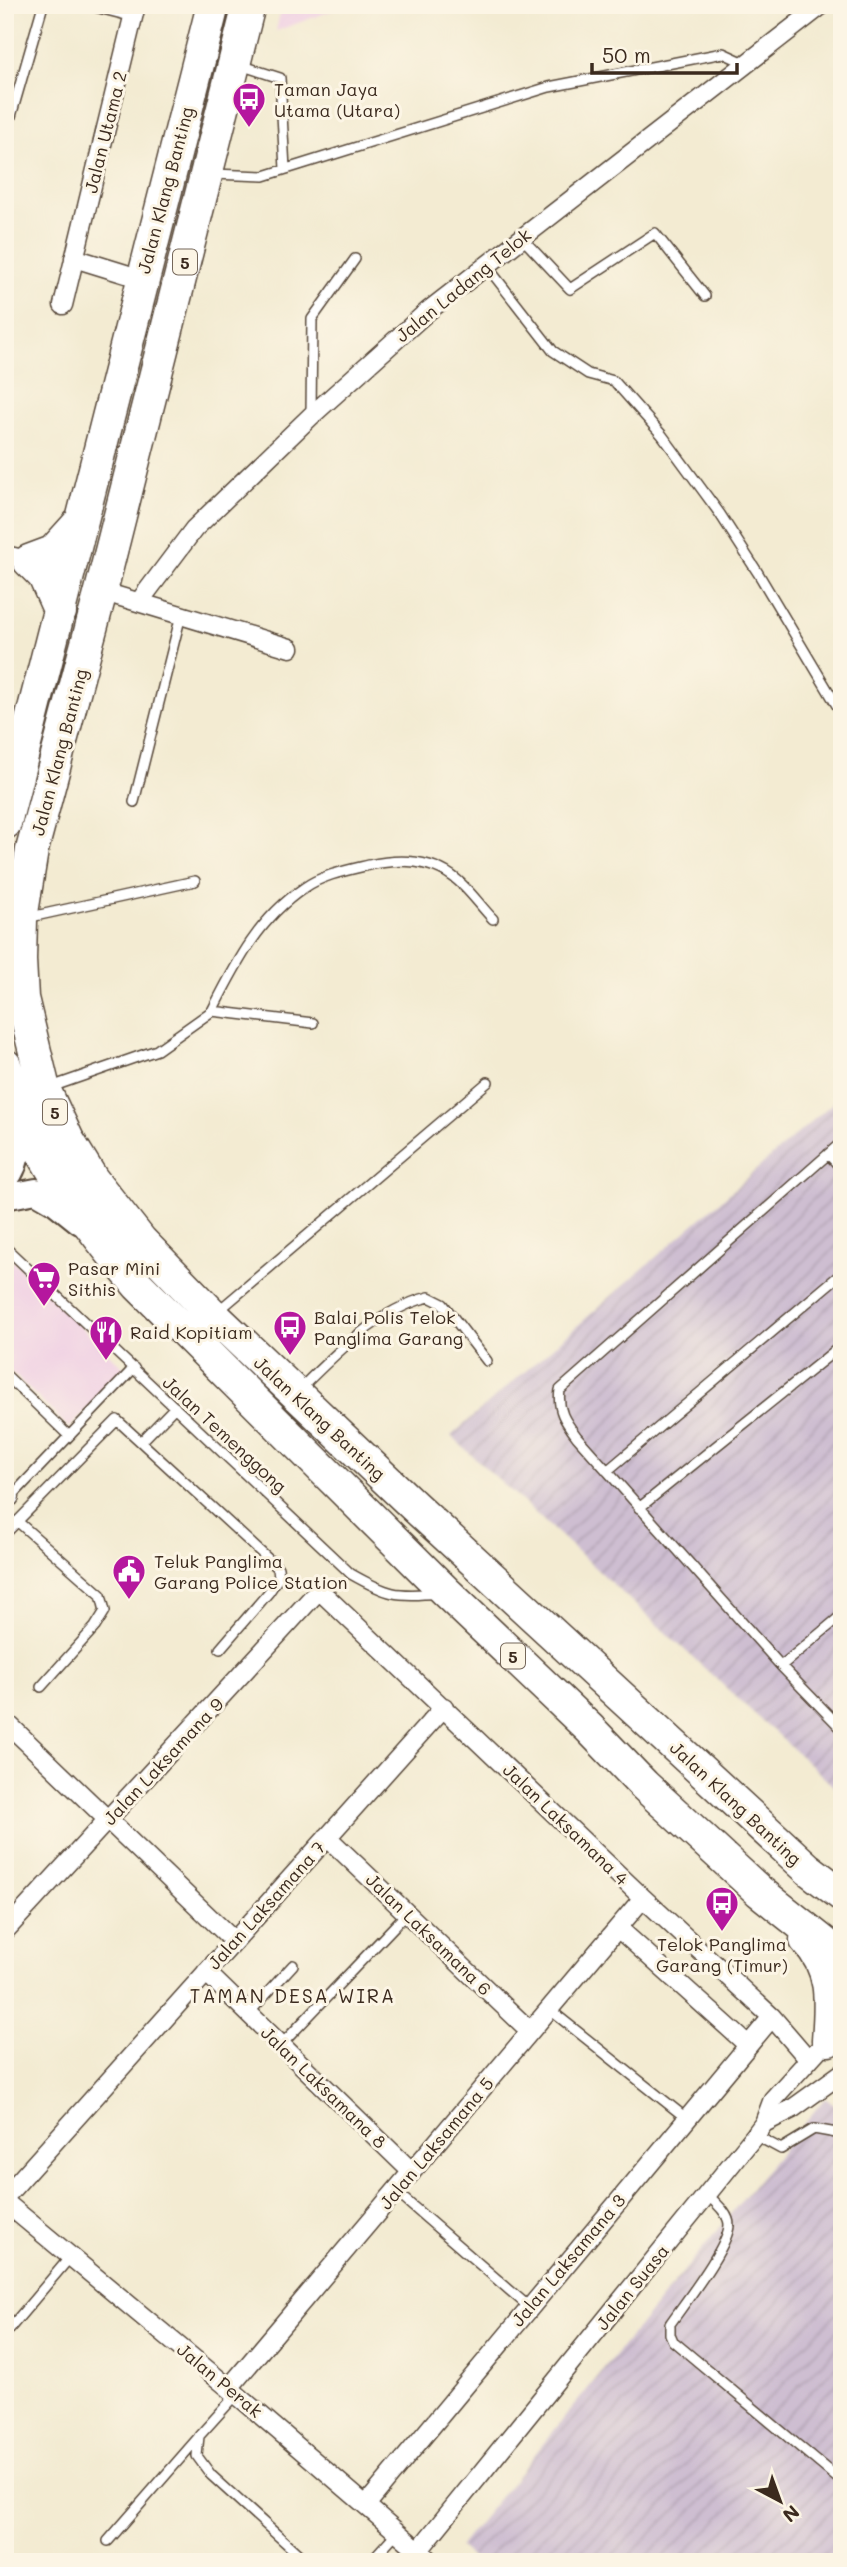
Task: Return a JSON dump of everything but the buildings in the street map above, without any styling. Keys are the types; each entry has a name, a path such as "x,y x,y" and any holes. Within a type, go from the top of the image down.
{"highway":[{"name":"Jalan Klang Banting","path":"5,824 213,5"},
{"name":"Jalan Klang Banting","path":"249,5 120,518 32,850 21,919 20,960 22,998 44,1089 68,1140 99,1188 141,1241 213,1315 808,1869 842,1895"},
{"path":"17,558 53,552 84,516"},
{"path":"17,558 44,576 60,612"},
{"name":"Jalan Klang Banting","path":"8,1076 44,1153 99,1239 177,1326 644,1785 759,1891 842,1957"},
{"path":"808,1869 842,1882"},
{"path":"759,1891 809,1943 822,1961 828,1975 831,1997 826,2040"}],"street":[{"name":"Jalan Ladang Telok","path":"139,602 194,529 311,416 428,311 822,5"},
{"name":"Jalan Utama 2","path":"63,304 135,11"},
{"path":"74,258 142,279"},
{"path":"17,558 71,569 90,561 120,518"},
{"path":"101,591 290,648"},
{"path":"5,1181 15,1169 19,1148 19,1128 8,1076"},
{"path":"5,1197 36,1191 55,1202 99,1239"},
{"name":"Jalan Laksamana 4","path":"319,1590 772,2017 826,2040"},
{"name":"Jalan Laksamana 9","path":"5,1931 319,1590"},
{"name":"Jalan Laksamana 7","path":"5,2200 444,1707"},
{"path":"5,1721 233,1941"},
{"name":"Jalan Laksamana 6","path":"327,1837 530,2031"},
{"name":"Jalan Laksamana 5","path":"233,2391 395,2191 643,1898"},
{"path":"618,1928 748,2045"},
{"name":"Jalan Laksamana 8","path":"206,1972 412,2172"},
{"name":"Jalan Laksamana 3","path":"366,2505 772,2017"},
{"name":"Jalan Suasa","path":"420,2558 760,2129 773,2099 826,2040"},
{"path":"760,2129 840,2078"},
{"name":"Jalan Perak","path":"5,2200 366,2505 397,2532 420,2558"}],"lane":[{"path":"5,137 43,5"},
{"path":"87,5 135,11"},
{"path":"208,174 264,176 550,86 723,53 747,64"},
{"path":"235,64 280,78 285,169"},
{"path":"522,237 570,289 655,233 705,296"},
{"path":"311,416 312,319 355,259"},
{"path":"486,265 553,351 588,374 614,381 662,435 720,514 842,714"},
{"path":"134,802 181,615"},
{"path":"44,1089 157,1050 212,1011 245,948 273,914 305,887 342,871 387,861 419,862 452,876 493,919"},
{"path":"21,919 195,881"},
{"path":"212,1011 313,1023"},
{"path":"213,1315 488,1082"},
{"path":"842,1142 561,1390 558,1405 577,1437 781,1666 842,1729"},
{"path":"828,1154 842,1168"},
{"name":"Jalan Temenggong","path":"5,1247 351,1574 382,1591 408,1596 446,1592"},
{"path":"607,1471 842,1273"},
{"path":"295,1394 331,1357 359,1335 411,1301 429,1297 443,1304 487,1361"},
{"path":"639,1507 842,1345"},
{"path":"7,1497 134,1368"},
{"path":"5,1374 69,1436"},
{"path":"141,1442 175,1408"},
{"path":"5,1534 117,1420 278,1568 279,1577 270,1592 220,1649"},
{"path":"17,1521 101,1595 105,1611 95,1627 41,1688"},
{"path":"781,1666 842,1615"},
{"path":"281,2045 407,1913"},
{"path":"249,2014 293,1965"},
{"path":"549,2009 686,2118"},
{"path":"760,2129 781,2149 814,2129 842,2134"},
{"path":"395,2191 529,2307"},
{"path":"707,2194 724,2213 729,2224 726,2241 670,2324 673,2341 842,2482"},
{"path":"5,2333 71,2256"},
{"path":"108,2541 199,2437 233,2391"},
{"path":"199,2437 197,2456 211,2475 307,2562"},
{"path":"370,2562 397,2532"}],"shaded area":[{"path":"282,5 347,5 276,31"},
{"path":"842,1095 842,1794 451,1436"},
{"path":"5,1253 126,1370 69,1428 5,1366"},
{"path":"825,2098 842,2111 842,2562 476,2562 459,2547"}],"place":[{"name":"Taman Jaya Utama (Utara)","path":"249,129"},
{"name":"Pasar Mini Sithis","path":"44,1308"},
{"name":"Balai Polis Telok Panglima Garang","path":"290,1357"},
{"name":"Raid Kopitiam","path":"106,1362"},
{"name":"Teluk Panglima Garang Police Station","path":"129,1601"},
{"name":"Telok Panglima Garang (Timur)","path":"722,1933"}],"district":[{"name":"TAMAN DESA WIRA","path":"293,1995"}]}
